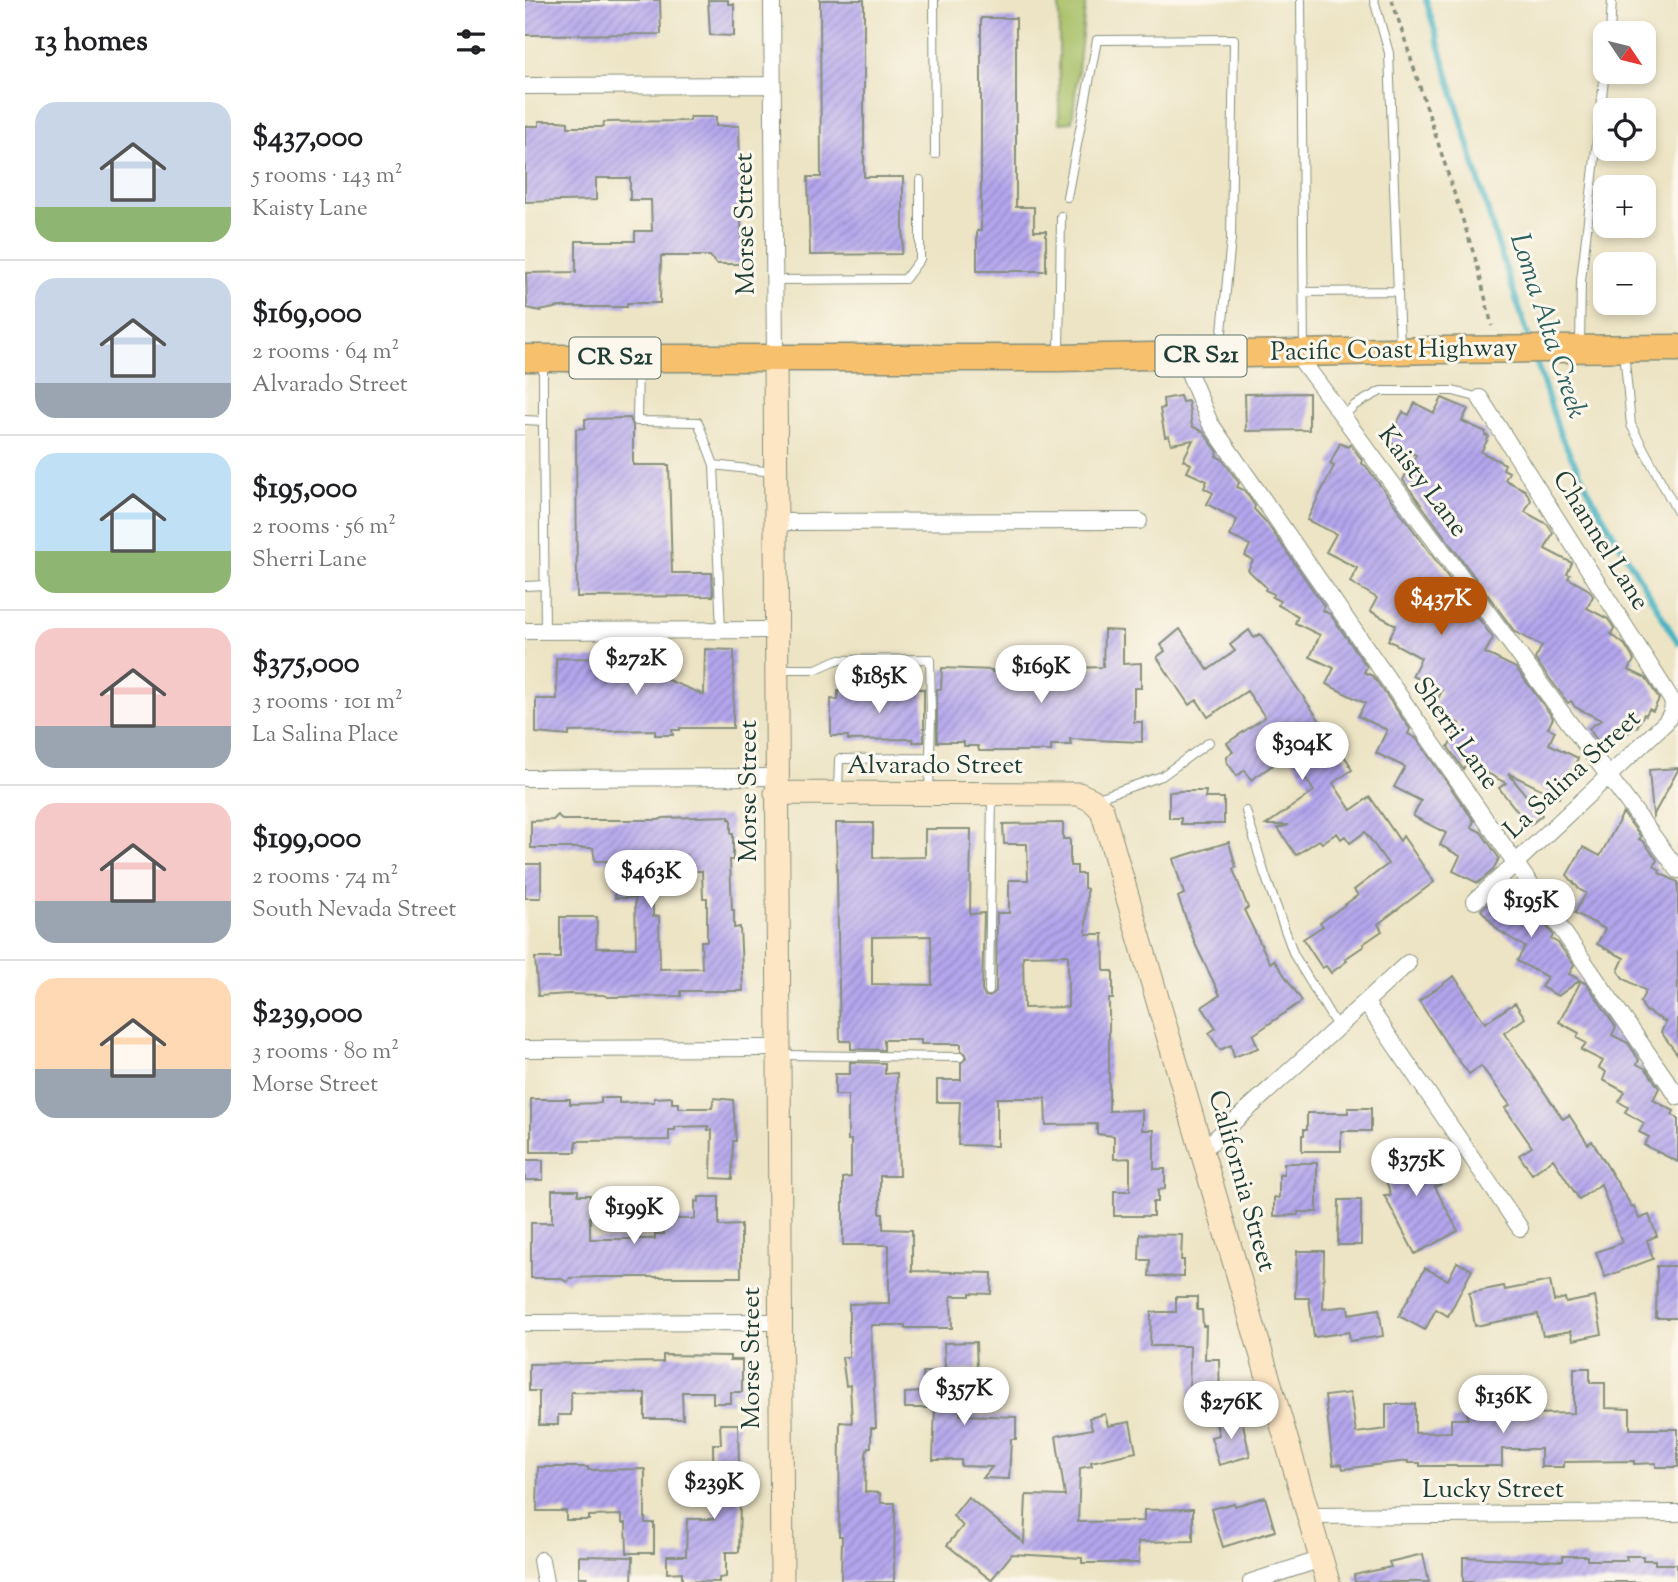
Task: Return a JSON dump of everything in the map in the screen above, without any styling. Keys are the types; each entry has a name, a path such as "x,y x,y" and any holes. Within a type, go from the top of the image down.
{"main road":[{"name":"Pacific Coast Highway","path":"775,357 1059,358 1400,350 1678,348"},
{"name":"CR S21","path":"534,358 775,357"}],"street":[{"name":"Morse Street","path":"772,0 782,1582"},
{"path":"525,86 772,85"},
{"name":"Kaisty Lane","path":"1300,353 1343,416 1609,775"},
{"name":"Sherri Lane","path":"1182,356 1210,423 1678,1097"},
{"name":"Channel Lane","path":"1480,398 1672,702 1672,712"},
{"path":"776,522 1139,522"},
{"path":"525,631 776,630"},
{"name":"La Salina Street","path":"1475,901 1667,722 1672,712"},
{"path":"1609,775 1678,870"},
{"name":"Alvarado Street","path":"525,778 776,785 838,793 1079,794 1092,800"},
{"name":"California Street","path":"1092,800 1102,810 1328,1582"},
{"path":"1203,1150 1408,963"},
{"path":"1366,1003 1520,1228"},
{"path":"525,1049 779,1052"},
{"path":"525,1323 779,1322"},
{"name":"Lucky Street","path":"1309,1516 1678,1513"},
{"path":"1251,1582 1322,1559"},
{"path":"541,1560 545,1582"}],"lane":[{"path":"934,0 935,154"},
{"path":"1300,353 1304,292 1301,0"},
{"path":"1374,0 1389,53 1400,350"},
{"path":"1611,21 1612,0"},
{"path":"1067,197 1097,40 1234,39 1231,239 1220,355"},
{"path":"1575,348 1603,84"},
{"path":"775,280 905,279 920,259 920,180"},
{"path":"1059,358 1061,216"},
{"path":"1304,292 1398,291"},
{"path":"1624,348 1632,425 1678,513"},
{"path":"534,358 543,421 545,631"},
{"path":"638,358 637,421 698,422 714,465 722,630"},
{"path":"1343,416 1355,405 1381,391 1453,391 1480,398"},
{"path":"525,420 543,421"},
{"path":"714,465 776,472"},
{"path":"525,586 545,585"},
{"path":"776,669 816,669 837,660 929,659 929,794"},
{"path":"1092,800 1162,776 1209,742"},
{"path":"838,793 839,759 929,758"},
{"path":"989,991 992,794"},
{"path":"1246,811 1265,875 1294,954 1338,1028"},
{"path":"779,1052 960,1057"}],"path":[{"path":"1392,0 1476,264 1497,349"}],"green space":[{"path":"1059,0 1086,0 1072,122 1059,123"}],"building":[{"path":"525,0 660,0 661,34 525,35"},
{"path":"708,0 728,0 728,4 734,4 734,36 710,35"},
{"path":"820,0 864,0 864,177 903,177 901,254 810,255 808,177 821,177"},
{"path":"981,18 1016,18 1016,207 1034,207 1034,231 1046,231 1046,271 977,271 977,231 981,230"},
{"path":"690,117 716,117 716,126 739,126 742,264 717,264 710,256 661,256 660,303 627,303 627,307 559,307 540,311 527,308 526,273 576,272 576,241 635,241 635,231 652,231 651,200 630,200 630,178 596,178 596,200 525,202 525,126 539,126 539,121 558,121 568,122 568,127 603,127 604,122 690,121"},
{"path":"1309,393 1309,430 1246,431 1245,394"},
{"path":"1180,396 1182,402 1188,401 1192,426 1203,432 1218,452 1216,456 1222,459 1239,483 1237,487 1244,490 1255,506 1254,509 1266,522 1324,606 1322,610 1330,614 1367,667 1364,672 1373,676 1410,729 1408,734 1416,738 1474,821 1471,827 1481,832 1499,858 1493,870 1478,883 1453,871 1460,856 1440,845 1446,833 1413,816 1421,801 1394,787 1405,767 1376,753 1387,730 1358,716 1365,703 1326,684 1334,668 1310,657 1320,635 1295,623 1298,616 1278,605 1280,601 1272,597 1274,594 1265,590 1266,587 1248,570 1253,560 1245,556 1250,545 1230,536 1237,520 1207,504 1213,493 1204,488 1207,481 1187,472 1191,464 1183,460 1193,440 1171,444 1169,436 1165,437 1160,409 1164,408 1163,399"},
{"path":"1442,398 1468,409 1462,421 1486,432 1485,435 1489,437 1481,452 1505,464 1503,469 1509,472 1505,480 1525,490 1531,500 1525,512 1547,524 1553,533 1545,549 1572,563 1568,578 1589,590 1593,596 1587,608 1608,619 1614,628 1611,634 1625,645 1634,660 1629,670 1646,678 1659,699 1653,711 1649,709 1646,715 1644,714 1637,727 1608,746 1603,738 1598,742 1589,728 1601,720 1575,707 1571,701 1568,703 1535,659 1542,646 1515,632 1403,480 1416,455 1387,441 1403,412 1409,415 1415,403 1434,413"},
{"path":"630,418 633,426 633,465 669,465 672,573 712,573 713,596 577,597 576,429 585,428 585,419"},
{"path":"1340,443 1348,447 1350,444 1362,460 1361,463 1366,466 1493,638 1485,653 1516,668 1553,718 1548,728 1555,731 1549,744 1578,758 1559,798 1508,773 1542,815 1529,826 1499,788 1506,783 1467,762 1463,769 1448,747 1460,724 1432,710 1442,691 1412,676 1421,658 1388,640 1396,625 1370,611 1377,598 1350,582 1357,568 1326,552 1336,534 1307,520 1334,466 1330,464"},
{"path":"1180,629 1208,670 1235,651 1230,645 1249,630 1254,638 1260,634 1351,766 1348,764 1352,770 1333,783 1351,810 1370,797 1400,841 1403,836 1434,882 1378,924 1382,931 1331,973 1326,966 1322,968 1303,939 1323,926 1320,923 1358,895 1354,890 1388,864 1365,832 1350,843 1345,836 1341,839 1337,833 1322,843 1319,840 1296,855 1278,828 1289,825 1266,825 1314,791 1289,754 1251,780 1245,770 1237,776 1227,762 1227,756 1233,752 1227,743 1265,717 1247,691 1208,717 1197,700 1189,705 1157,657 1165,651 1161,645"},
{"path":"1104,630 1123,631 1123,664 1141,663 1141,688 1134,688 1134,722 1142,722 1142,742 1070,739 1071,745 1051,745 1051,751 979,751 978,746 964,746 964,742 937,742 937,689 941,689 942,668 1032,672 1043,669 1103,667"},
{"path":"705,649 734,650 733,728 680,728 672,730 673,735 655,735 655,730 569,732 569,736 536,733 536,699 557,699 556,658 663,659 663,678 704,695"},
{"path":"893,689 924,689 924,742 913,742 913,739 848,740 848,736 831,736 831,699 838,700 838,691 893,692"},
{"path":"1649,770 1678,770 1653,816"},
{"path":"1206,791 1205,798 1224,798 1224,824 1181,824 1181,818 1169,818 1169,792"},
{"path":"1623,813 1641,837 1639,839 1657,860 1654,866 1660,870 1659,873 1678,882 1678,1055 1661,1032 1666,1022 1646,1011 1640,1002 1646,991 1623,978 1618,971 1624,958 1597,944 1605,929 1575,913 1586,893 1567,875 1583,847 1600,856"},
{"path":"558,815 562,820 659,820 729,816 733,834 733,860 730,860 732,910 734,928 740,927 743,991 681,991 681,996 538,996 535,958 560,958 560,917 597,917 596,948 636,948 635,898 615,898 615,861 595,861 593,848 531,848 531,821 553,820","holes":["653,871 702,871 703,898 707,898 707,941 701,941 702,968 660,969 659,916 653,917"]},
{"path":"836,823 873,823 873,858 925,857 925,829 971,829 970,914 984,913 982,991 985,996 990,997 996,991 997,913 1009,913 1009,880 1028,880 1027,844 1004,844 1003,824 1063,823 1063,839 1070,839 1070,866 1077,866 1077,874 1084,874 1084,888 1087,889 1086,934 1103,934 1104,971 1113,971 1113,999 1109,999 1109,1111 1142,1110 1142,1130 1154,1130 1154,1169 1165,1169 1165,1189 1158,1190 1158,1202 1153,1202 1153,1216 1114,1216 1114,1191 1130,1191 1130,1158 1114,1159 1114,1136 1097,1134 1097,1124 1046,1125 1045,1098 997,1098 997,1146 958,1145 960,1102 937,1102 937,1080 961,1080 961,1063 966,1058 961,1051 961,1044 884,1040 884,1050 851,1049 851,1041 840,1041","holes":["931,936 932,985 872,984 872,937","1068,955 1068,1007 1024,1008 1023,956"]},
{"path":"1229,842 1236,867 1233,869 1248,908 1244,910 1270,963 1274,960 1302,1001 1253,1035 1258,1048 1234,1057 1231,1045 1220,1050 1209,1033 1216,1028 1202,1007 1220,995 1196,946 1178,897 1184,894 1173,859"},
{"path":"525,864 541,864 541,898 525,898"},
{"path":"1509,884 1521,890 1532,905 1530,909 1537,912 1553,935 1551,939 1558,943 1574,965 1569,974 1580,980 1558,996 1541,987 1547,977 1517,961 1525,947 1498,930 1481,910"},
{"path":"1454,976 1485,1023 1515,1003 1525,1018 1504,1033 1563,1119 1569,1115 1588,1144 1592,1141 1632,1207 1634,1206 1639,1219 1649,1215 1657,1236 1647,1240 1653,1259 1605,1277 1596,1252 1622,1243 1601,1184 1579,1199 1553,1159 1532,1174 1519,1155 1532,1147 1505,1108 1510,1105 1481,1066 1469,1074 1419,1001"},
{"path":"1581,981 1587,984 1616,1027 1612,1035 1628,1043 1639,1060 1637,1064 1646,1069 1659,1088 1653,1100 1674,1111 1672,1115 1678,1118 1678,1162 1644,1145 1649,1137 1639,1132 1644,1123 1625,1112 1628,1107 1619,1102 1625,1092 1603,1080 1606,1072 1599,1068 1603,1061 1581,1050 1586,1043 1577,1038 1579,1033 1559,1022"},
{"path":"850,1062 885,1063 885,1074 897,1073 899,1176 880,1176 880,1214 883,1214 883,1229 912,1230 912,1271 992,1273 991,1294 951,1296 952,1328 905,1328 905,1325 871,1327 876,1428 871,1428 871,1447 868,1447 866,1454 865,1492 880,1493 881,1503 895,1503 894,1582 841,1582 840,1422 852,1423 850,1385 846,1386 842,1357 849,1357 849,1304 889,1303 889,1245 843,1245 843,1178 851,1177 851,1140 848,1140 848,1095 835,1095 835,1074 850,1074"},
{"path":"672,1097 672,1103 679,1103 679,1108 712,1108 714,1098 733,1100 736,1141 733,1141 732,1179 711,1178 712,1130 708,1130 708,1126 675,1127 675,1130 669,1130 669,1140 576,1141 576,1152 531,1152 531,1099 570,1099 570,1104 601,1103 601,1098 619,1098 619,1103 654,1102 654,1098"},
{"path":"1348,1108 1371,1108 1371,1131 1341,1131 1341,1151 1302,1151 1307,1113 1348,1113"},
{"path":"1415,1140 1427,1172 1436,1169 1441,1184 1435,1187 1458,1231 1415,1254 1384,1195 1391,1195 1381,1166 1393,1162 1389,1149"},
{"path":"525,1160 543,1160 543,1180 525,1180"},
{"path":"1284,1163 1317,1163 1317,1212 1274,1216 1274,1197 1279,1198 1279,1175 1284,1175"},
{"path":"552,1190 578,1190 578,1195 590,1195 590,1239 655,1239 655,1234 664,1234 664,1219 695,1219 695,1201 699,1202 699,1197 719,1197 719,1226 741,1225 741,1277 600,1277 570,1278 567,1282 560,1278 531,1278 531,1223 552,1223"},
{"path":"1339,1200 1361,1200 1361,1245 1338,1245"},
{"path":"1140,1234 1182,1235 1181,1260 1184,1260 1184,1277 1149,1276 1150,1260 1139,1260"},
{"path":"1297,1251 1324,1251 1323,1309 1348,1306 1349,1314 1379,1309 1383,1336 1350,1341 1349,1332 1314,1337 1309,1298 1295,1298"},
{"path":"1457,1262 1472,1270 1448,1316 1436,1309 1425,1330 1399,1316 1425,1268 1448,1280"},
{"path":"1657,1266 1678,1266 1678,1318 1656,1318"},
{"path":"1550,1281 1554,1301 1565,1298 1566,1303 1595,1297 1602,1334 1573,1340 1571,1331 1543,1336 1538,1314 1475,1326 1469,1293 1504,1286 1505,1290"},
{"path":"1176,1297 1197,1297 1197,1310 1202,1310 1203,1326 1206,1326 1205,1359 1219,1359 1220,1401 1189,1401 1190,1346 1150,1346 1151,1312 1176,1312"},
{"path":"976,1342 977,1369 945,1371 944,1343"},
{"path":"663,1355 730,1356 730,1360 742,1360 742,1392 731,1392 731,1403 713,1403 713,1392 682,1392 683,1419 645,1419 645,1393 571,1392 571,1415 558,1415 558,1425 539,1425 539,1391 529,1391 529,1364 663,1362"},
{"path":"1574,1368 1590,1368 1590,1383 1605,1383 1605,1408 1630,1409 1630,1429 1678,1429 1678,1467 1656,1467 1656,1463 1634,1464 1634,1461 1564,1462 1564,1467 1541,1467 1541,1449 1502,1449 1502,1466 1420,1466 1420,1463 1408,1461 1343,1469 1342,1464 1333,1465 1325,1396 1350,1393 1356,1433 1386,1429 1386,1404 1415,1404 1415,1433 1451,1432 1451,1419 1468,1419 1467,1405 1532,1406 1532,1414 1574,1413"},
{"path":"923,1372 960,1372 960,1415 1016,1417 1016,1439 1011,1439 1009,1479 983,1478 992,1467 961,1466 961,1460 933,1460 935,1408 905,1408 905,1393 923,1392"},
{"path":"1105,1414 1108,1426 1130,1422 1136,1452 1091,1462 1092,1466 1080,1468 1078,1522 1144,1521 1144,1510 1193,1509 1193,1541 1138,1542 1139,1563 1082,1563 1082,1558 1012,1554 991,1580 947,1545 963,1526 953,1516 968,1497 1024,1543 1026,1495 1065,1496 1056,1436 1092,1429 1089,1418"},
{"path":"1241,1415 1250,1456 1219,1465 1211,1437 1219,1435 1216,1423"},
{"path":"720,1424 738,1424 739,1464 730,1464 731,1498 740,1498 739,1552 726,1552 726,1577 719,1578 719,1582 682,1581 682,1572 667,1573 667,1556 686,1556 687,1519 714,1519 713,1444 721,1444"},
{"path":"538,1467 645,1469 645,1523 654,1523 654,1553 627,1553 626,1523 622,1523 622,1515 566,1520 566,1511 537,1511"},
{"path":"1265,1497 1275,1531 1223,1547 1211,1509 1234,1503 1235,1506"},
{"path":"1423,1554 1429,1582 1355,1582 1354,1575 1391,1567 1389,1562"},
{"path":"579,1556 633,1557 632,1582 587,1582 587,1577 579,1577"},
{"path":"1563,1556 1587,1556 1587,1560 1627,1560 1626,1556 1643,1556 1643,1560 1655,1560 1655,1564 1677,1564 1677,1582 1463,1582 1463,1557 1563,1561"}],"waterway":[{"name":"Loma Alta Creek","path":"1426,0 1497,242 1530,341"},
{"name":"Loma Alta Creek","path":"1534,355 1560,434 1595,503 1678,643"}]}
